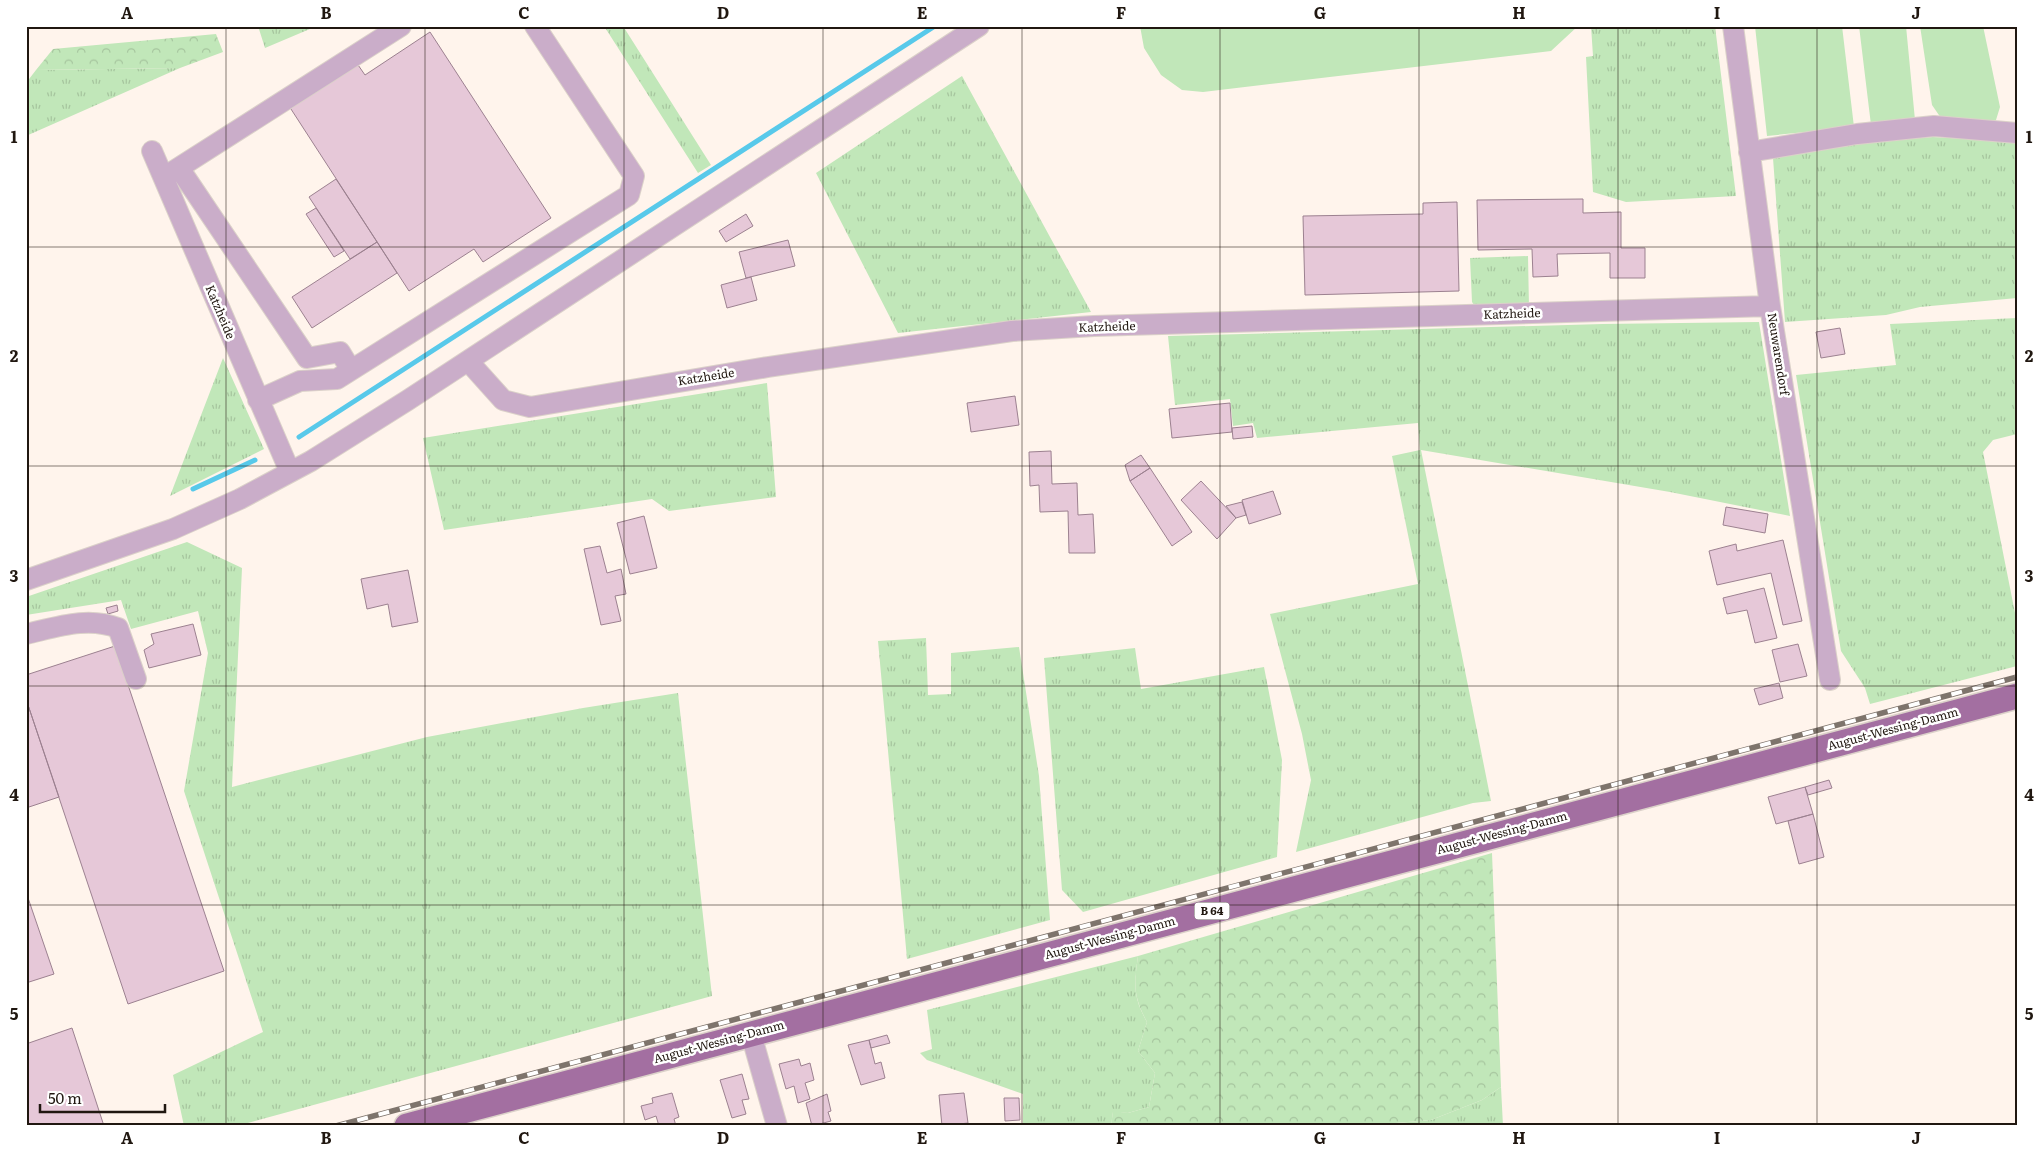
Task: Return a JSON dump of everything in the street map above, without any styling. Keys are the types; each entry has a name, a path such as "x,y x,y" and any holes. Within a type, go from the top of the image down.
{"main road":[{"name":"August-Wessing-Damm","path":"407,1126 2017,696"}],"street":[{"path":"352,370 340,352 307,358 171,173 402,26"},
{"path":"258,400 300,381 337,379 629,194 634,176 535,26"},
{"path":"26,580 173,529 240,499 290,472 468,361 980,26"},
{"name":"Neuwarendorf","path":"1733,26 1770,306 1830,680"},
{"path":"1749,152 1857,134 1934,126 2017,133"},
{"name":"Katzheide","path":"152,151 171,173 258,400 290,472"},
{"name":"Katzheide","path":"468,361 503,400 530,406 768,367 1012,331 1094,326 1770,306"},
{"path":"26,634 87,621 103,622 118,628 136,679"},
{"path":"751,1034 777,1126"}],"green space":[{"path":"258,26 317,26 265,48"},
{"path":"604,26 623,26 711,165 698,173"},
{"path":"1140,26 1578,26 1551,51 1203,92 1182,90 1161,75 1144,48"},
{"path":"1591,26 1715,26 1736,196 1626,202 1593,192 1586,57 1593,56"},
{"path":"1755,26 1842,26 1854,127 1767,136"},
{"path":"1859,26 1906,26 1915,120 1871,125"},
{"path":"1920,26 1983,26 2000,107 1996,120 1988,125 1943,121 1932,105"},
{"path":"216,34 223,52 180,68 36,70 53,49"},
{"path":"180,68 26,136 26,83 36,70"},
{"path":"962,76 1091,312 898,333 816,173"},
{"path":"1933,137 2017,142 2017,298 1920,307 1886,315 1785,322 1773,158 1868,142"},
{"path":"1528,256 1529,308 1477,309 1472,302 1470,258"},
{"path":"2017,318 2017,434 1993,440 1983,452 2017,623 2017,666 1870,704 1865,688 1841,651 1796,375 1896,365 1890,324"},
{"path":"1759,322 1790,516 1670,492 1421,450 1491,801 1473,803 1296,852 1311,780 1302,734 1270,614 1418,584 1392,456 1420,450 1418,423 1257,438 1253,423 1233,426 1230,399 1175,405 1168,336 1603,324"},
{"path":"223,358 264,449 170,496"},
{"path":"767,383 776,497 669,511 652,499 444,530 423,438"},
{"path":"187,542 242,568 232,787 427,737 583,708 678,693 712,996 237,1126 184,1126 173,1075 263,1032 184,791 208,653 198,611 131,629 121,600 26,615 26,597"},
{"path":"926,638 928,695 951,694 951,653 1019,647 1039,776 1050,920 907,959 878,641"},
{"path":"1135,648 1141,689 1264,667 1282,760 1277,857 1083,912 1062,890 1044,658"},
{"path":"1492,853 1501,1087 1482,1100 1431,1120 1361,1126 1282,1123 1281,1126 1111,1126 1113,1111 1128,1113 1149,1107 1155,1073 1138,1051 1147,1022 1139,1005 1136,990 1138,956"},
{"path":"1138,956 1136,991 1139,1005 1147,1022 1138,1051 1155,1073 1149,1107 1128,1113 1113,1112 1111,1126 1023,1126 1023,1094 927,1060 920,1053 932,1049 927,1010"},
{"path":"1501,1087 1503,1126 1362,1126 1431,1120 1482,1100"}],"building":[{"path":"430,32 551,218 483,262 474,249 409,291 289,106 356,62 365,75"},
{"path":"336,179 377,242 350,259 309,197"},
{"path":"1583,199 1583,213 1621,212 1621,248 1645,248 1645,278 1610,278 1610,253 1557,254 1558,276 1533,277 1532,249 1478,250 1477,200"},
{"path":"1457,202 1459,291 1305,295 1303,216 1423,214 1423,203"},
{"path":"316,208 344,251 334,257 306,214"},
{"path":"746,214 753,226 726,242 719,231"},
{"path":"788,240 795,266 746,278 739,252"},
{"path":"377,242 397,273 312,328 292,297"},
{"path":"751,277 757,300 727,308 721,285"},
{"path":"1840,328 1845,354 1821,358 1816,332"},
{"path":"1015,396 1019,425 971,432 967,403"},
{"path":"1230,403 1232,432 1172,438 1169,409"},
{"path":"1252,426 1253,437 1233,439 1232,428"},
{"path":"1051,451 1052,484 1077,483 1078,515 1093,514 1095,553 1069,553 1068,511 1040,512 1039,485 1030,486 1029,452"},
{"path":"1141,455 1150,468 1130,481 1125,465"},
{"path":"1150,468 1192,532 1172,546 1130,481"},
{"path":"1201,481 1236,518 1217,539 1181,500"},
{"path":"1273,491 1281,514 1249,524 1242,500"},
{"path":"1242,502 1246,515 1236,518 1226,506"},
{"path":"1726,507 1768,514 1765,533 1723,525"},
{"path":"644,516 657,568 630,574 617,523"},
{"path":"1783,540 1802,621 1783,625 1771,573 1717,585 1709,551 1736,544 1737,551"},
{"path":"600,546 607,573 621,569 626,594 615,596 621,621 601,625 584,549"},
{"path":"408,570 418,622 392,627 388,604 367,609 361,579"},
{"path":"1764,588 1777,638 1755,643 1747,610 1727,614 1723,598"},
{"path":"117,605 118,611 108,614 106,608"},
{"path":"193,624 201,655 149,668 144,650 154,644 151,634"},
{"path":"1798,644 1807,676 1780,682 1772,650"},
{"path":"115,646 224,971 128,1004 26,699 26,675"},
{"path":"1779,683 1783,698 1759,705 1754,689"},
{"path":"26,699 59,797 26,808"},
{"path":"1829,780 1832,788 1808,795 1805,787"},
{"path":"1805,787 1813,814 1776,824 1768,797"},
{"path":"1813,814 1824,857 1799,864 1788,821"},
{"path":"26,892 54,974 26,983"},
{"path":"72,1028 104,1126 26,1126 26,1044"},
{"path":"887,1035 890,1043 871,1048 869,1040"},
{"path":"869,1040 875,1064 881,1062 885,1078 861,1085 848,1045"},
{"path":"799,1059 801,1066 810,1063 814,1080 805,1083 810,1099 798,1103 794,1086 786,1089 779,1064"},
{"path":"742,1074 749,1099 742,1100 746,1114 732,1118 720,1080"},
{"path":"672,1093 679,1117 674,1119 676,1126 659,1126 656,1116 645,1120 641,1106 653,1103 652,1098"},
{"path":"964,1093 968,1123 942,1126 939,1095"},
{"path":"827,1094 831,1111 828,1112 831,1121 812,1126 806,1103"},
{"path":"1004,1098 1019,1098 1020,1120 1005,1121"}],"waterway":[{"path":"299,437 935,26"},
{"path":"193,489 255,460"}],"railway":[{"path":"336,1126 2017,677"}]}
